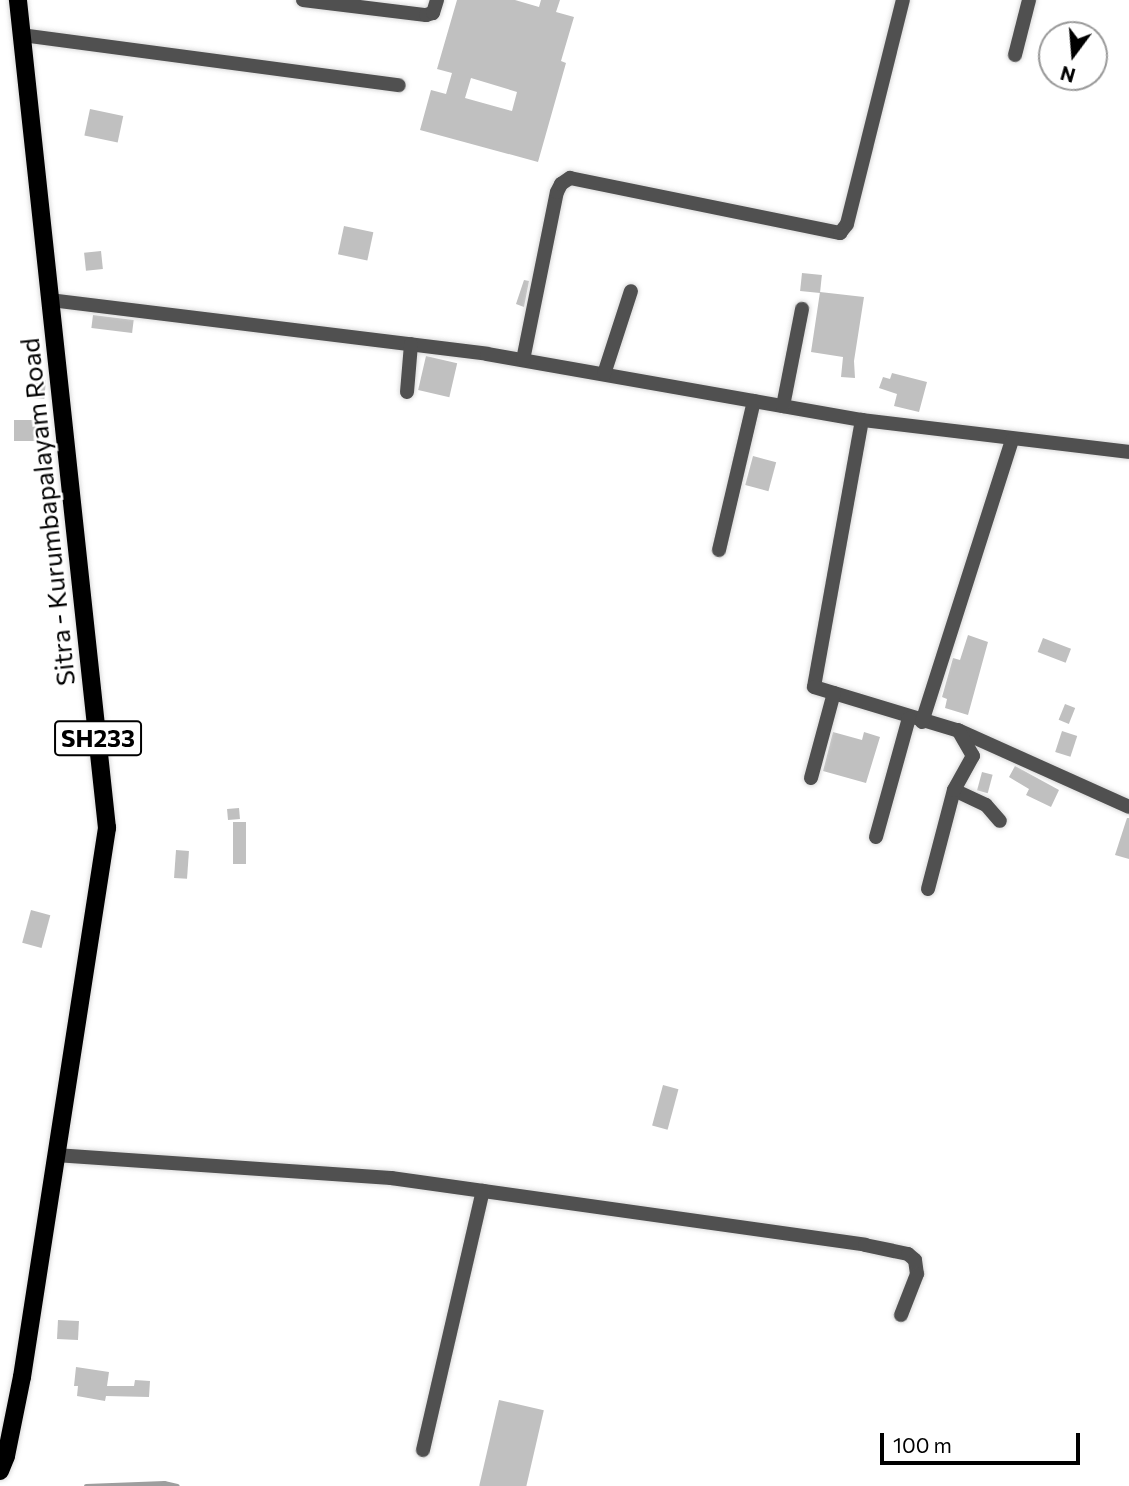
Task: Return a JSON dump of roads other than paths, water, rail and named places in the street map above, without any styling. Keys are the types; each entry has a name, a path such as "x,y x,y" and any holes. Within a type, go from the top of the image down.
{"main road":[{"name":"Sitra - Kurumbapalayam Road","path":"0,1471 6,1456 22,1377 107,828 18,0"}],"street":[{"path":"303,0 426,15 433,12 437,0"},
{"path":"523,360 557,192 561,184 570,178 840,233 847,224 903,0"},
{"path":"1015,55 1029,0"},
{"path":"22,35 398,85"},
{"path":"604,374 631,291"},
{"path":"50,300 411,344 523,360 862,419 1012,440 1129,452"},
{"path":"783,406 802,309"},
{"path":"407,392 411,344"},
{"path":"719,550 754,401"},
{"path":"862,419 814,687 915,720 958,730 1129,807"},
{"path":"876,837 1012,440"},
{"path":"811,778 834,693"},
{"path":"928,889 954,790 973,756 958,730"},
{"path":"954,790 986,805 1000,821"},
{"path":"55,1155 391,1178 865,1245 908,1254 915,1259 917,1274 901,1315"},
{"path":"423,1450 483,1191"}],"waterway":[{"path":"86,1486 164,1483 177,1486"}]}
